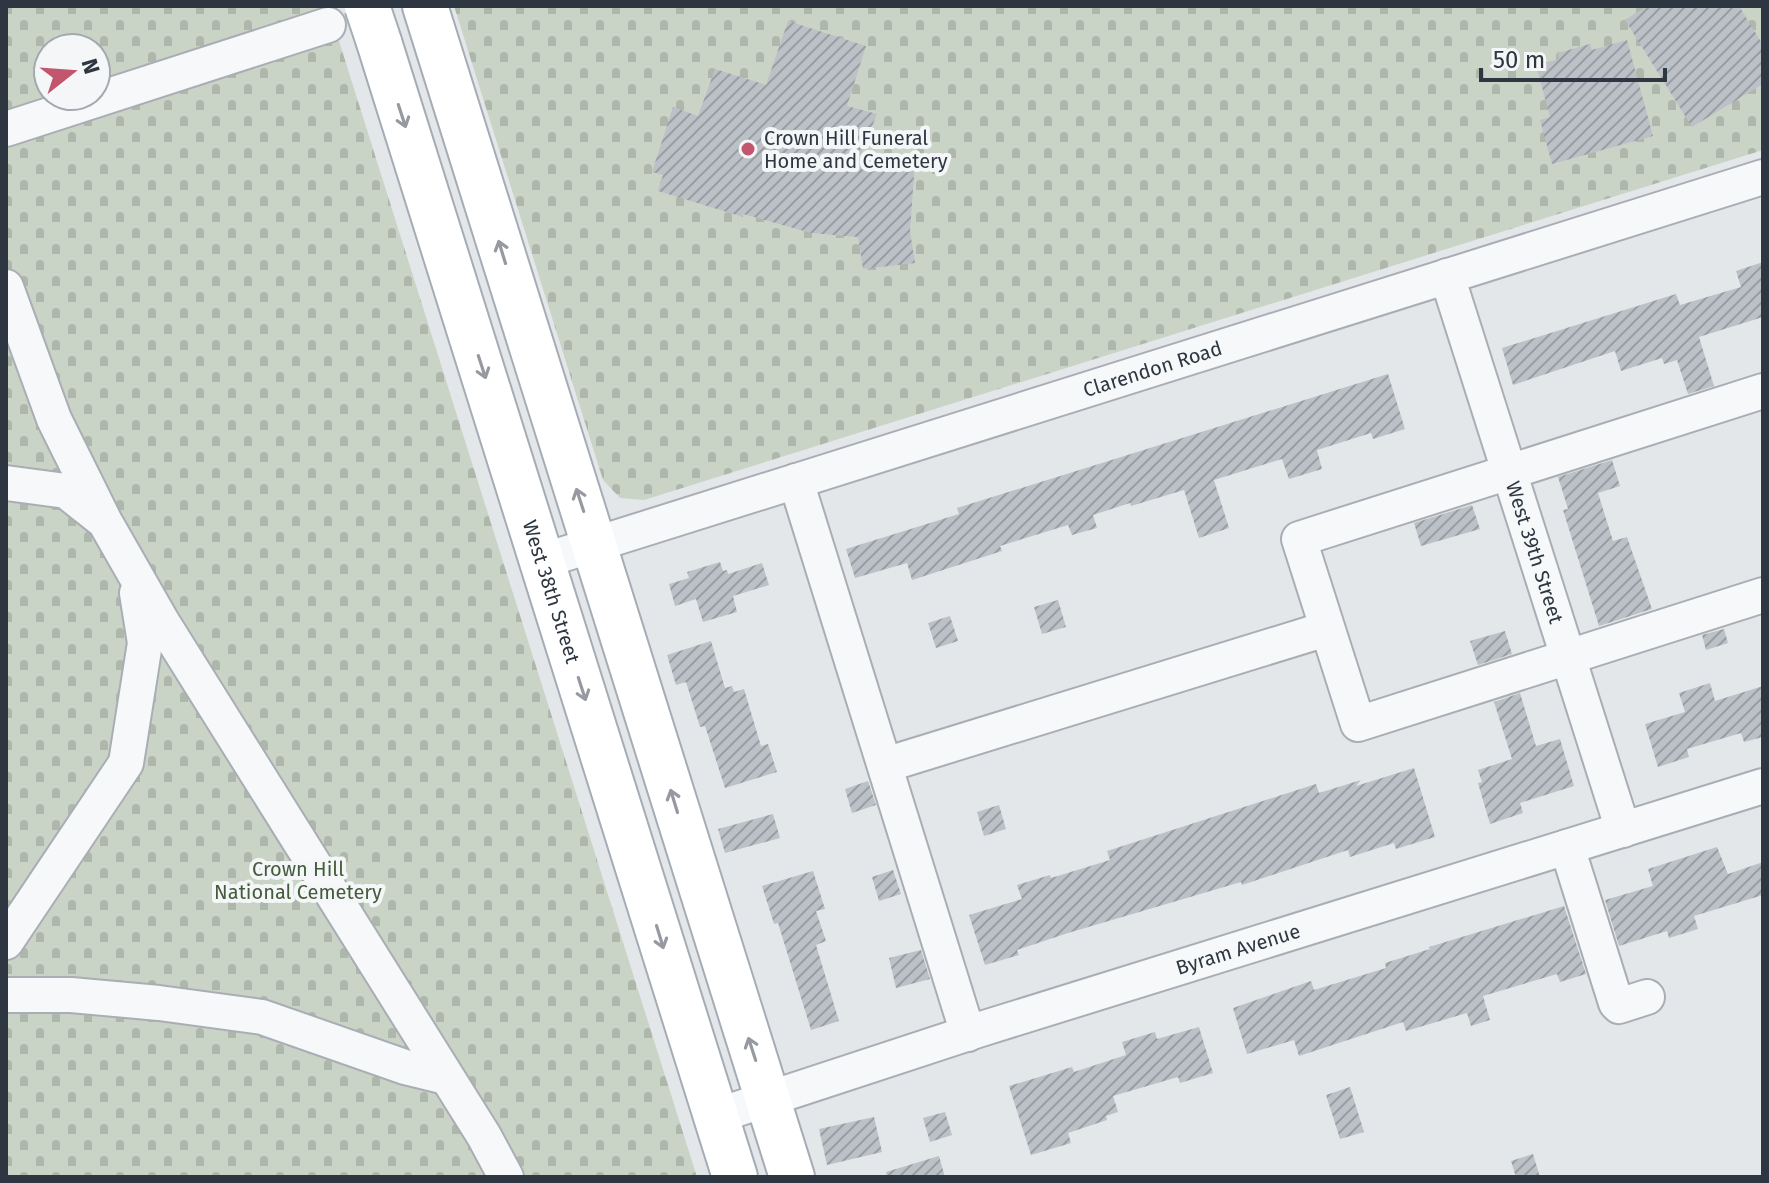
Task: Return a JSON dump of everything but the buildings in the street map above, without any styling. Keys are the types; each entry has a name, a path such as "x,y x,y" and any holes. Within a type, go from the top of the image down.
{"main road":[{"path":"428,16 792,1177"},
{"name":"West 38th Street","path":"373,24 735,1177"}],"street":[{"path":"6,129 328,25"},
{"name":"Clarendon Road","path":"542,561 1763,177"},
{"name":"West 39th Street","path":"1447,276 1623,830"},
{"path":"6,287 54,419 105,522 179,648 506,1177"},
{"path":"1763,391 1299,539 1358,724 1763,595"},
{"path":"15,484 58,471 66,444"},
{"path":"796,481 968,1034"},
{"path":"15,484 66,491 105,522"},
{"path":"6,942 126,763 145,643 134,573"},
{"path":"885,765 1326,629"},
{"path":"145,643 179,648"},
{"name":"Byram Avenue","path":"716,1116 968,1034 1763,786"},
{"path":"1567,847 1616,1003 1619,1006 1647,997"},
{"path":"6,995 71,995 262,1017 405,1067 446,1077"}],"green space":[{"name":"Crown Hill National Cemetery","path":"6,6 328,6 697,1177 6,1177"},
{"path":"454,6 1763,6 1763,150 644,500 620,498 603,480"}],"place":[{"name":"Crown Hill Funeral Home and Cemetery","path":"748,149"}]}
